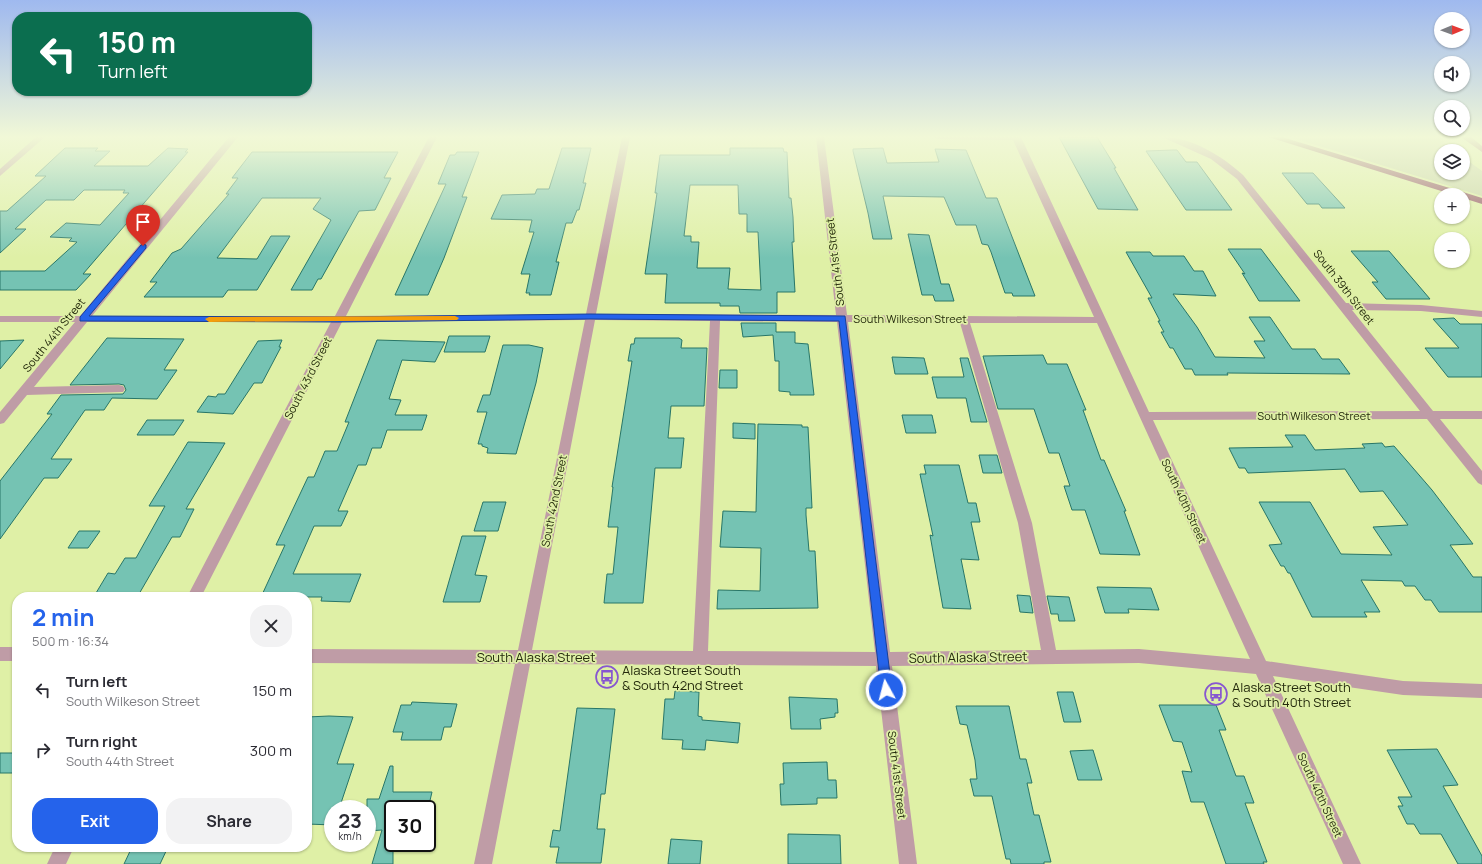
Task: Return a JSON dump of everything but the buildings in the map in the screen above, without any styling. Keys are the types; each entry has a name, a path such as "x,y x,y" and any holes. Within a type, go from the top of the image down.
{"highway":[{"path":"1405,177 1440,188"},
{"path":"1470,197 1482,201"}],"street":[{"name":"South 44th Street","path":"0,420 201,177"},
{"name":"South 43rd Street","path":"197,592 412,177"},
{"name":"South 42nd Street","path":"483,864 618,177"},
{"name":"South 41st Street","path":"825,177 908,864"},
{"name":"South 40th Street","path":"1036,177 1352,864"},
{"name":"South 39th Street","path":"1239,177 1249,187 1482,480"},
{"path":"1344,306 1421,308 1482,314"},
{"name":"South Wilkeson Street","path":"0,319 590,317 1101,320"},
{"path":"700,658 715,318"},
{"path":"964,319 1026,523 1050,656"},
{"path":"24,391 119,389"},
{"name":"South Wilkeson Street","path":"1145,416 1482,415"},
{"path":"0,654 12,654"},
{"name":"South Alaska Street","path":"312,656 883,659 1139,656 1261,667 1403,688 1482,691"},
{"path":"56,864 62,852"}],"green space":[{"path":"1421,177 1434,177 1434,180 1470,180 1470,177 1482,177 1482,196 1470,192 1470,188 1456,188"}],"slow traffic":[{"path":"209,319 455,318"}],"place":[{"name":"Alaska Street South & South 42nd Street","path":"607,677"},
{"name":"Alaska Street South & South 40th Street","path":"1216,694"}],"route":[{"path":"143,246 83,319 590,317 842,318 886,690"}]}
